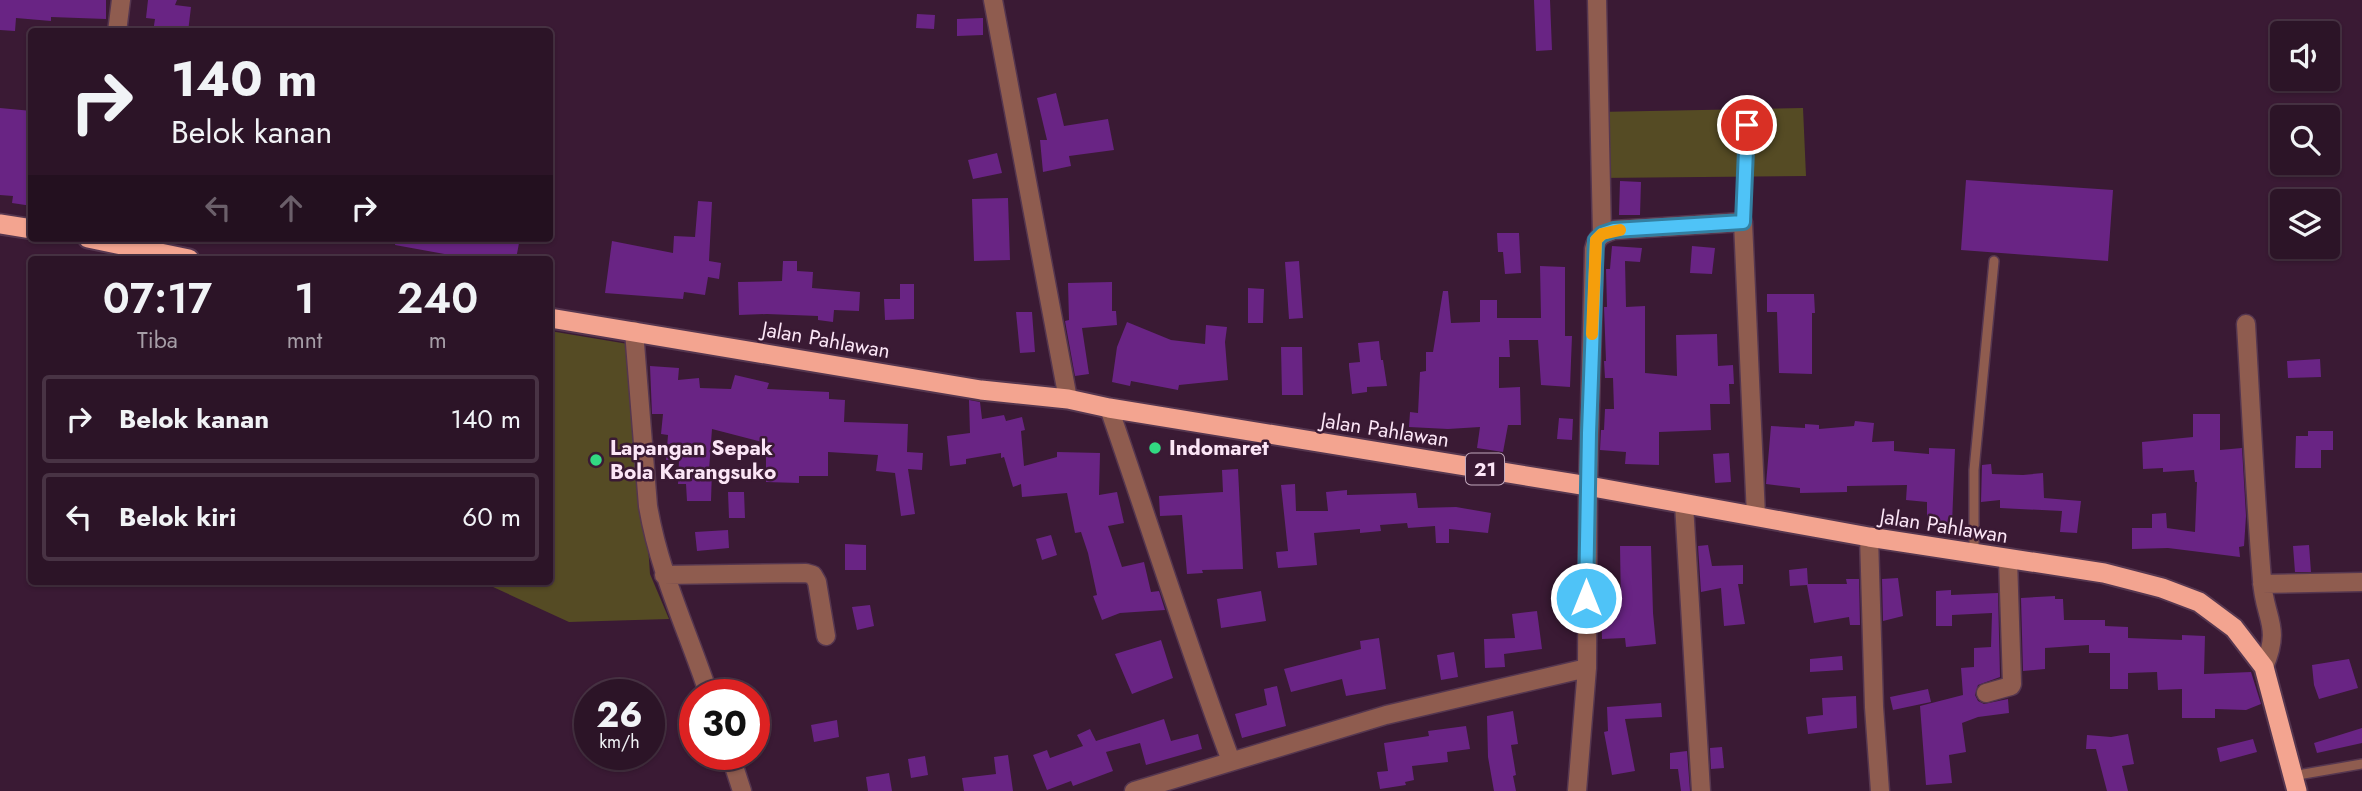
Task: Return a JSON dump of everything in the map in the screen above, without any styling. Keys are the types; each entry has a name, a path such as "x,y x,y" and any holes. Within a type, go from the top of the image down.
{"highway":[{"path":"0,224 28,228"},
{"path":"107,242 175,256"},
{"name":"Jalan Pahlawan","path":"553,318 981,390 1068,399 1109,408 1588,486 1869,537 2104,573 2162,587 2199,602 2234,628 2264,667 2295,784"}],"street":[{"path":"118,28 121,0"},
{"path":"993,0 1068,399"},
{"path":"1597,0 1602,234"},
{"path":"1577,791 1587,668 1594,249 1596,240 1602,234 1614,230 1743,222 1756,516"},
{"path":"2246,324 2262,584 2273,634 2272,649 2264,667"},
{"path":"634,331 648,506 653,533 664,575 703,679"},
{"path":"1109,408 1189,649 1231,761"},
{"path":"1684,504 1701,791"},
{"path":"1869,537 1874,707 1880,791"},
{"path":"1986,693 2012,684 2008,559"},
{"path":"664,575 813,575 817,582 826,636"},
{"path":"2262,584 2362,582"},
{"path":"1134,791 1386,715 1587,668"},
{"path":"736,770 743,791"}],"lane":[{"path":"1743,222 1748,101"},
{"path":"1974,553 1973,470 1994,261"},
{"path":"2295,784 2362,764"}],"shaded area":[{"path":"1803,108 1806,176 1598,178 1597,112"},
{"name":"Lapangan Sepak Bola Karangsuko","path":"553,332 634,345 650,574 669,619 569,622 489,585 553,585"}],"building":[{"path":"0,0 106,0 106,19 51,17 51,21 16,18 15,31 0,30"},
{"path":"148,0 177,0 175,5 191,7 188,28 154,28 155,19 146,18"},
{"path":"1534,0 1550,0 1552,50 1536,51"},
{"path":"917,14 935,15 934,29 916,28"},
{"path":"983,18 983,35 957,36 957,19"},
{"path":"1056,93 1064,126 1108,119 1114,150 1069,156 1071,166 1043,172 1040,140 1047,140 1037,98"},
{"path":"0,108 28,111 28,205 12,203 13,196 0,195"},
{"path":"997,153 1002,173 973,179 968,160"},
{"path":"1966,180 2113,190 2108,261 1961,250"},
{"path":"1620,181 1641,182 1640,215 1619,215"},
{"path":"1008,198 1010,260 974,261 972,199"},
{"path":"698,201 712,202 709,261 721,263 719,279 708,277 705,295 684,292 683,299 605,293 612,241 673,253 674,236 695,237"},
{"path":"1497,233 1519,233 1521,273 1505,274 1503,252 1498,252"},
{"path":"395,242 519,242 517,256 450,256 395,245"},
{"path":"1612,246 1642,248 1640,262 1625,261 1626,307 1645,306 1645,373 1677,376 1676,335 1717,334 1718,366 1733,365 1734,384 1729,384 1730,404 1710,404 1711,430 1659,432 1659,465 1625,464 1626,452 1600,450 1605,409 1614,409 1613,378 1605,378 1604,361 1606,269 1610,269"},
{"path":"1692,246 1715,248 1712,274 1690,273"},
{"path":"783,261 797,261 797,271 813,272 812,288 860,292 859,311 834,310 833,322 818,320 818,316 739,315 738,282 782,281"},
{"path":"1299,261 1303,318 1289,319 1285,262"},
{"path":"1540,266 1565,267 1565,336 1572,336 1570,387 1541,385 1538,340 1509,340 1510,357 1499,357 1499,388 1520,387 1521,425 1508,425 1503,452 1477,448 1480,427 1409,427 1410,412 1418,413 1420,372 1426,371 1426,352 1433,352 1443,291 1448,291 1451,323 1480,322 1480,300 1497,300 1497,318 1541,318"},
{"path":"1112,282 1112,311 1116,311 1117,325 1082,328 1089,374 1075,376 1065,321 1069,320 1068,283"},
{"path":"900,284 914,284 914,319 885,320 884,299 900,299"},
{"path":"1248,288 1264,289 1263,323 1248,323"},
{"path":"1767,294 1814,294 1812,374 1779,373 1777,312 1767,312"},
{"path":"1016,312 1032,312 1035,352 1020,353"},
{"path":"1127,322 1171,340 1205,344 1206,325 1227,327 1225,342 1228,380 1179,385 1178,390 1131,381 1130,386 1112,382 1117,347"},
{"path":"1379,341 1387,386 1367,387 1367,392 1352,394 1349,363 1360,362 1358,343"},
{"path":"1281,347 1302,347 1303,395 1282,395"},
{"path":"2320,359 2321,377 2288,378 2287,361"},
{"path":"650,366 679,368 678,380 699,378 700,388 731,389 735,375 769,383 767,389 829,392 829,399 845,400 844,422 908,424 907,452 923,453 922,470 908,469 915,514 901,516 895,473 876,471 878,455 828,452 828,476 799,476 799,483 766,482 766,443 712,429 709,470 712,470 711,501 687,501 686,484 678,484 679,460 666,460 668,435 661,434 663,414 652,414"},
{"path":"969,400 980,402 982,419 1004,415 1006,421 1022,417 1025,430 1021,431 1024,466 1057,457 1057,452 1100,453 1099,495 1117,492 1124,523 1108,526 1122,567 1144,562 1151,592 1159,591 1165,610 1120,613 1102,620 1093,596 1097,595 1088,553 1081,532 1075,533 1067,493 1022,497 1021,484 1013,487 1001,453 966,459 966,464 950,466 947,436 970,433"},
{"path":"2193,414 2220,414 2220,450 2242,448 2246,516 2244,546 2239,547 2240,557 2168,548 2132,549 2132,528 2152,528 2152,514 2166,513 2167,528 2195,532 2197,482 2194,470 2163,472 2163,468 2143,469 2142,442 2193,437"},
{"path":"1559,418 1573,419 1572,440 1557,439"},
{"path":"1855,421 1874,423 1872,442 1894,441 1894,451 1929,454 1929,448 1955,449 1952,524 1927,523 1927,502 1906,500 1907,485 1847,486 1847,492 1800,493 1800,488 1766,484 1771,426 1805,428 1805,424 1819,425 1819,429 1854,426"},
{"path":"2308,431 2333,431 2333,450 2321,450 2321,468 2295,468 2296,436 2308,436"},
{"path":"1729,453 1731,482 1715,483 1713,454"},
{"path":"1991,464 1992,474 2043,473 2044,498 2081,501 2077,533 2060,532 2062,511 2000,508 2000,500 1981,502 1982,465"},
{"path":"1238,469 1243,569 1202,570 1203,573 1187,574 1182,515 1160,516 1159,496 1223,492 1222,470"},
{"path":"1295,484 1296,511 1328,511 1326,492 1347,490 1347,495 1416,493 1418,508 1456,507 1491,513 1488,533 1449,529 1449,543 1436,543 1435,526 1408,528 1407,523 1380,525 1381,531 1360,533 1360,529 1314,533 1317,565 1278,568 1276,552 1288,551 1281,485"},
{"path":"728,492 744,492 745,518 729,518"},
{"path":"728,530 729,548 697,551 695,532"},
{"path":"1051,535 1057,555 1042,560 1036,539"},
{"path":"845,544 866,545 866,570 845,570"},
{"path":"1708,545 1712,566 1743,565 1743,584 1738,584 1745,624 1724,626 1721,588 1701,592 1698,546"},
{"path":"2309,545 2311,572 2295,572 2293,546"},
{"path":"1620,546 1651,546 1656,644 1626,647 1625,638 1602,639 1601,610 1621,609"},
{"path":"1807,568 1808,584 1847,584 1846,579 1859,579 1860,625 1850,625 1849,617 1814,623 1807,585 1790,586 1789,570"},
{"path":"1898,578 1903,616 1883,621 1882,579"},
{"path":"1951,590 1951,595 1998,593 2000,677 1978,685 1975,695 1978,701 1984,704 2008,699 2009,713 1978,717 1962,723 1966,752 1949,755 1952,783 1926,785 1920,706 1963,695 1961,668 1974,667 1974,648 1991,647 1992,613 1952,615 1952,626 1936,626 1936,591"},
{"path":"1261,591 1266,621 1221,628 1217,599"},
{"path":"2055,596 2055,599 2063,599 2064,620 2105,620 2105,626 2128,627 2128,638 2182,640 2182,635 2205,636 2204,674 2251,672 2261,704 2246,710 2215,709 2215,718 2182,718 2182,689 2158,690 2157,672 2128,673 2128,689 2110,689 2110,653 2089,653 2089,645 2045,648 2045,669 2023,671 2021,598"},
{"path":"870,605 874,626 857,630 852,607"},
{"path":"1537,611 1542,649 1504,654 1505,667 1485,668 1484,639 1515,638 1512,614"},
{"path":"1379,638 1386,689 1346,696 1342,679 1291,692 1284,669 1361,649 1360,641"},
{"path":"1161,640 1173,678 1132,694 1115,654"},
{"path":"1454,652 1458,677 1441,680 1437,655"},
{"path":"1842,656 1843,670 1810,672 1810,659"},
{"path":"2349,659 2358,688 2319,699 2312,665"},
{"path":"1277,686 1286,726 1242,738 1235,714 1267,705 1264,689"},
{"path":"1928,689 1931,702 1893,710 1890,697"},
{"path":"1856,696 1857,728 1808,734 1806,717 1823,715 1822,698"},
{"path":"1661,703 1662,717 1625,719 1635,771 1612,775 1604,732 1608,731 1607,707"},
{"path":"1513,711 1518,744 1511,745 1516,791 1494,791 1488,757 1487,716"},
{"path":"1164,719 1171,741 1198,734 1202,749 1146,765 1140,743 1106,752 1113,771 1073,786 1071,781 1047,790 1033,755 1047,750 1050,758 1083,746 1077,735 1090,729 1096,741"},
{"path":"837,720 839,737 814,742 811,725"},
{"path":"1466,726 1470,749 1447,752 1448,762 1412,766 1414,780 1405,782 1406,785 1380,789 1377,772 1388,771 1384,743 1429,736 1428,731"},
{"path":"2362,728 2362,743 2317,753 2314,743"},
{"path":"2128,734 2134,764 2122,766 2128,791 2107,791 2096,749 2086,749 2087,735 2111,737"},
{"path":"2253,739 2257,752 2220,762 2217,748"},
{"path":"1722,747 1724,768 1711,769 1710,748"},
{"path":"1687,751 1690,791 1681,791 1678,769 1670,769 1670,753"},
{"path":"1008,755 1013,791 964,791 962,778 996,774 994,757"},
{"path":"925,756 928,775 911,778 908,759"},
{"path":"889,773 892,791 868,791 866,777"}],"slow traffic":[{"path":"1592,334 1596,240 1602,234 1620,230"}],"place":[{"name":"Indomaret","path":"1155,448"},
{"name":"Lapangan Sepak Bola Karangsuko","path":"596,460"}],"route":[{"path":"1586,598 1596,240 1602,234 1614,230 1743,222 1747,125"}]}
